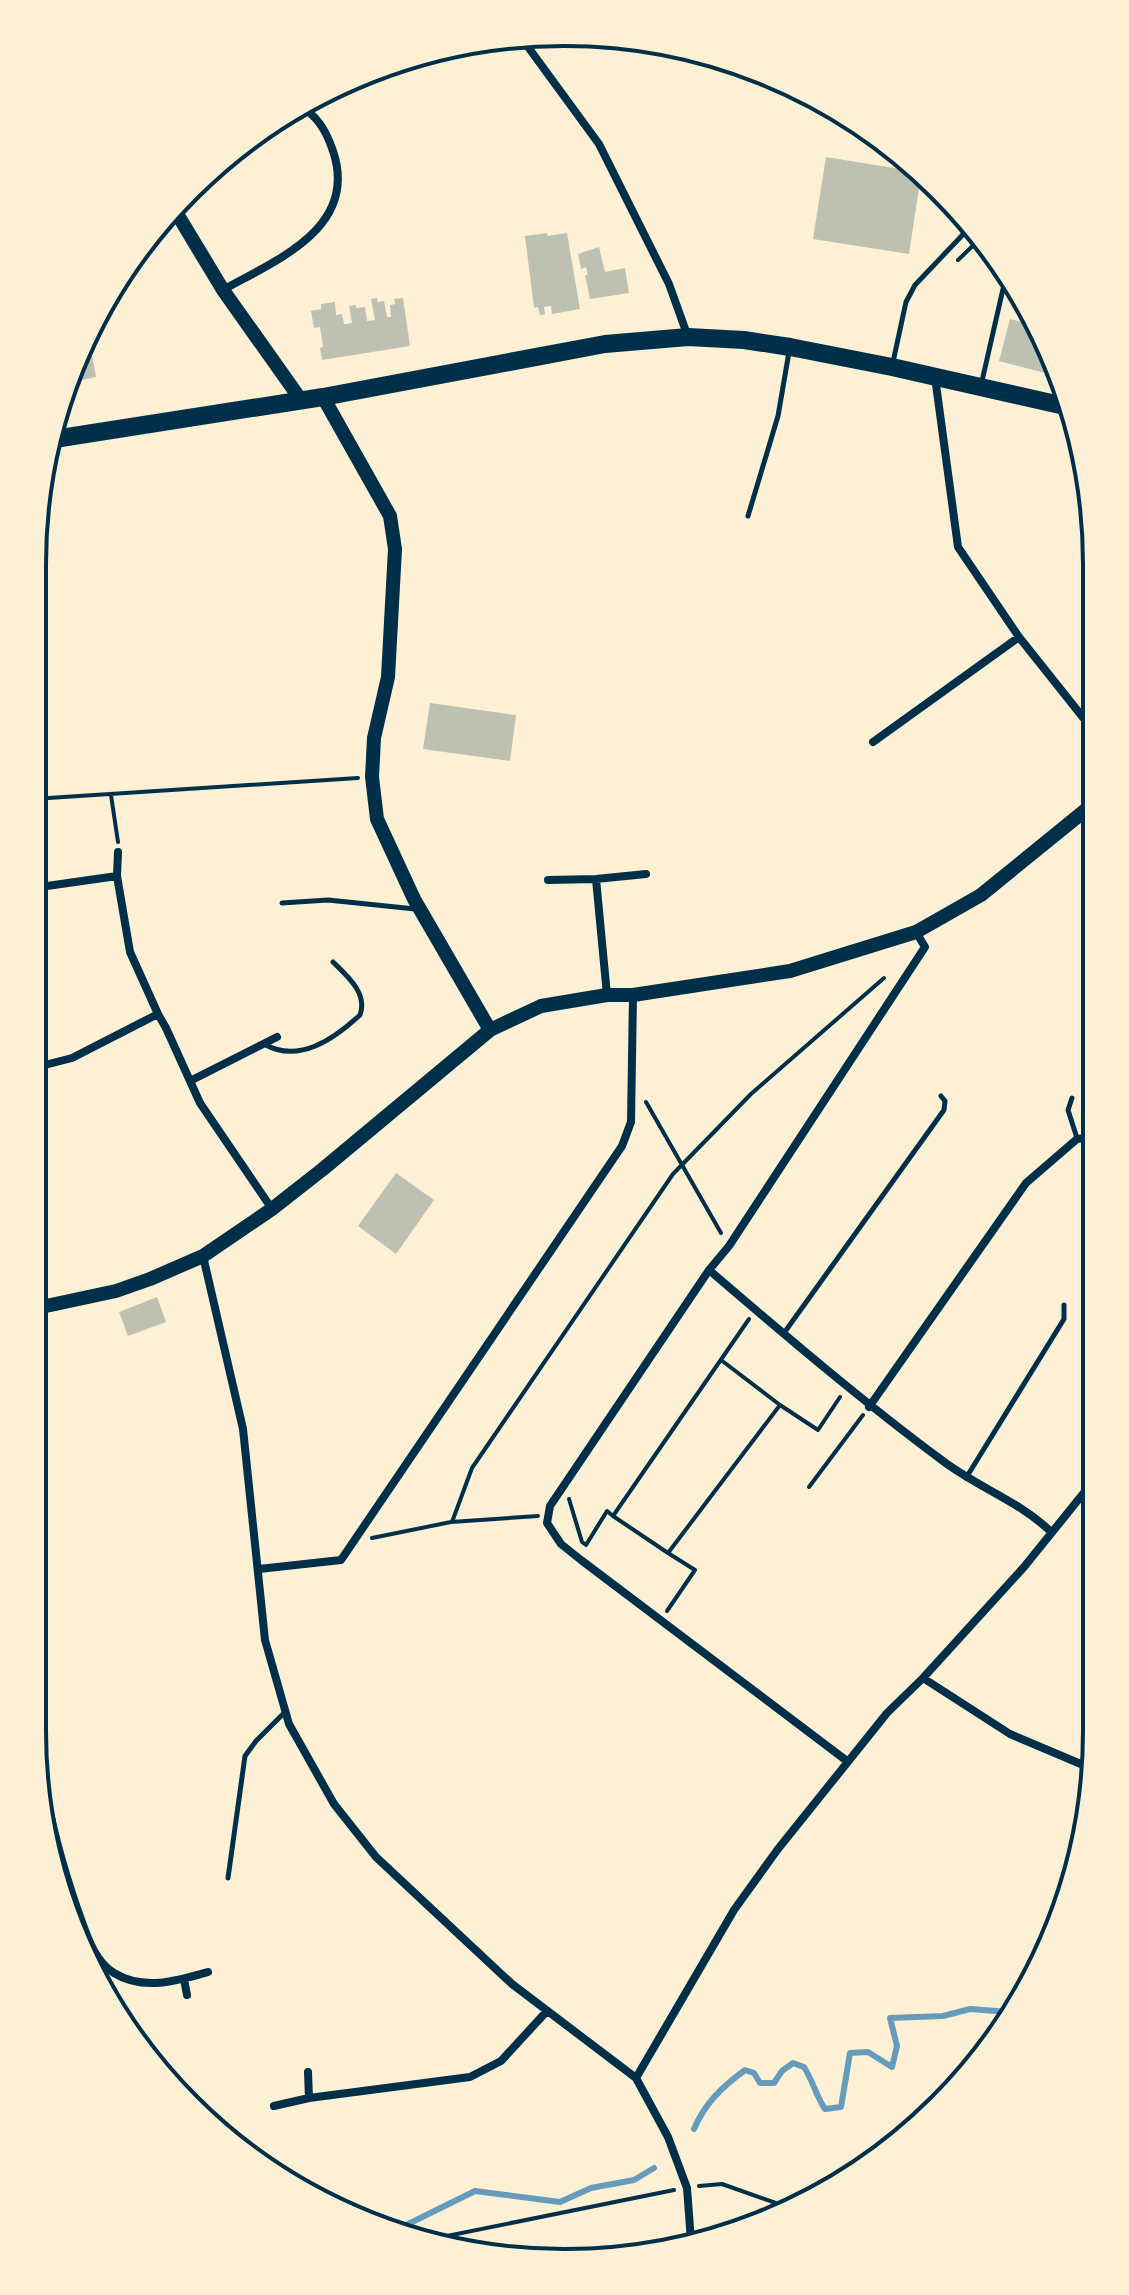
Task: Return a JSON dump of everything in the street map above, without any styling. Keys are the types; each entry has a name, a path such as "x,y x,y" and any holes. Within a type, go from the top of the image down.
{"highway":[{"path":"62,438 323,397 605,344 688,337 744,340 790,347 1057,404"}],"street":[{"path":"528,47 599,144 669,284 688,337"},
{"path":"223,290 304,243 327,220 337,191 336,159 328,136 311,112"},
{"path":"180,218 223,290 301,400"},
{"path":"935,376 958,547 1019,637 1083,717"},
{"path":"323,397 390,516 395,549 388,677 374,738 372,777 377,819 420,910 490,1030"},
{"path":"873,742 1019,637"},
{"path":"46,1306 116,1291 203,1256 272,1209 490,1030 541,1006 790,971 916,932 981,895 1083,812"},
{"path":"118,852 117,876 130,952 200,1103 272,1209"},
{"path":"548,880 646,874"},
{"path":"46,886 117,876"},
{"path":"596,879 607,995"},
{"path":"847,1761 561,1544 547,1523 550,1506 709,1270 729,1246 925,947 916,932"},
{"path":"259,1569 341,1560 622,1146 631,1122 633,995"},
{"path":"46,1065 72,1058 158,1014"},
{"path":"190,1081 277,1037"},
{"path":"869,1407 1026,1183 1077,1139 1083,1138"},
{"path":"203,1256 243,1429 265,1640 285,1712 306,1758 334,1804 376,1857 512,1984 636,2078 668,2137 687,2188 690,2233"},
{"path":"709,1270 869,1407 966,1478 1039,1520 1051,1532"},
{"path":"636,2078 734,1910 778,1849 887,1713 1024,1567 1083,1493"},
{"path":"923,1678 1010,1734 1082,1764"},
{"path":"73,1892 90,1941"},
{"path":"95,1952 113,1972 141,1983 155,1984 208,1972"},
{"path":"184,1979 187,1995"},
{"path":"274,2106 309,2098 470,2077 501,2061 547,2011"},
{"path":"308,2072 309,2098"}],"lane":[{"path":"892,367 910,294 964,235"},
{"path":"981,386 1003,289"},
{"path":"748,516 778,416 790,347"},
{"path":"282,903 328,900 420,910"},
{"path":"263,1044 291,1053 309,1050 360,1015 362,1005 357,989 333,962"},
{"path":"784,1334 944,1110 945,1101 941,1096"},
{"path":"1072,1098 1068,1110 1077,1139"},
{"path":"966,1478 1064,1319 1064,1305"},
{"path":"228,1878 245,1756 285,1712"}],"path":[{"path":"952,266 973,246"},
{"path":"46,798 372,777"},
{"path":"111,794 118,852"},
{"path":"452,1522 472,1468 673,1174 751,1094 884,978"},
{"path":"631,1076 729,1246"},
{"path":"613,1516 750,1317"},
{"path":"721,1360 818,1430 842,1394"},
{"path":"668,1553 780,1405"},
{"path":"809,1487 869,1407"},
{"path":"565,1485 582,1542 586,1545 607,1511 695,1570 660,1620"},
{"path":"353,1542 452,1522 548,1516"},
{"path":"449,2236 687,2188 722,2184 777,2204"}],"building":[{"path":"826,157 899,169 919,187 909,254 813,239"},
{"path":"547,233 548,236 567,233 580,309 552,314 551,306 544,307 545,314 540,315 538,307 534,308 525,236"},
{"path":"599,247 605,272 625,268 629,293 590,299 586,267 581,269 578,254"},
{"path":"377,298 378,302 384,301 387,317 391,317 390,305 395,304 394,299 403,298 410,346 322,360 320,327 314,328 311,311 321,309 321,304 335,302 336,315 342,314 344,324 352,323 349,306 356,305 356,308 365,307 367,321 375,320 371,299"},
{"path":"1010,319 1023,322 1048,377 1044,376 1045,373 999,361"},
{"path":"91,352 96,377 80,380"},
{"path":"430,703 516,715 510,761 423,749"},
{"path":"396,1173 434,1200 396,1254 358,1226"},
{"path":"157,1297 166,1322 128,1336 119,1312"}],"waterway":[{"path":"694,2129 715,2096 745,2070 754,2073 760,2083 774,2083 782,2071 793,2063 804,2067 825,2109 841,2107 850,2053 868,2052 892,2067 897,2046 890,2018 943,2016 970,2009 1001,2011"},
{"path":"408,2224 475,2191 560,2202 591,2188 634,2180 654,2168"}]}
